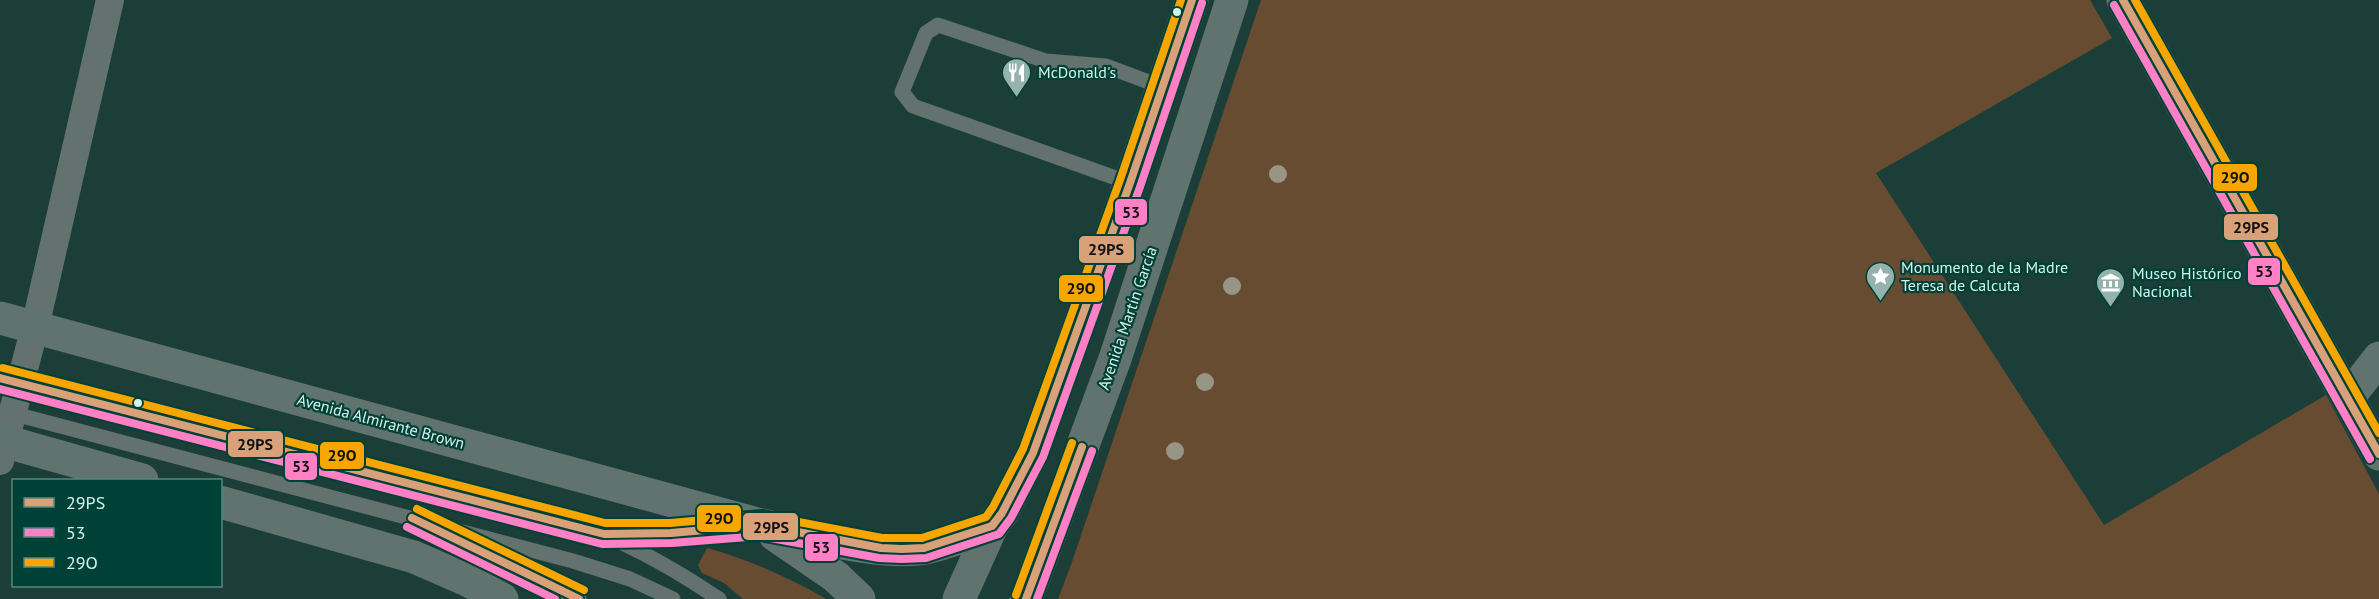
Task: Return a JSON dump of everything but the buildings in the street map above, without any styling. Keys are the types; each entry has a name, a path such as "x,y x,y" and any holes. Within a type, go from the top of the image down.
{"main road":[{"path":"959,599 992,526 1002,513 1033,453 1130,183 1192,0"},
{"name":"Avenida Martín García","path":"1026,599 1116,356 1232,0"},
{"path":"2123,0 2363,396 2379,454"},
{"name":"Avenida Almirante Brown","path":"0,318 761,525 881,548 902,549 924,548 992,526"},
{"path":"2363,396 2379,358"},
{"path":"4,434 139,479"},
{"path":"222,503 414,557 469,580 502,599"},
{"name":"Avenida Almirante Brown","path":"761,525 827,570 859,599"}],"street":[{"path":"4,434 10,381 35,327 110,0"}],"lane":[{"path":"1130,183 913,106 902,92 926,33 938,25 1046,61 1106,66 1162,87"},
{"path":"10,381 603,534 672,567 719,599"},
{"path":"4,434 222,479"},
{"path":"222,479 415,519 573,561 630,579 673,599"},
{"path":"415,519 579,599"},
{"path":"603,534 671,533 761,525"}],"shaded area":[{"path":"1261,0 2090,0 2112,38 1876,173 2104,525 2326,395 2379,494 2379,599 1058,599"},
{"path":"707,548 768,570 826,599 743,599 724,583 702,573 698,565"}],"transit line":[{"name":"29O","path":"3,368 605,523 670,523 762,515 882,538 922,538 986,517 1023,449 1120,180 1181,0"},
{"name":"29PS","path":"0,378 604,534 671,533 761,525 881,548 924,548 992,526 1002,513 1033,453 1130,183 1192,0"},
{"name":"29PS","path":"2123,0 2379,454"},
{"name":"29O","path":"2135,0 2379,433"},
{"name":"53","path":"0,389 602,544 672,543 760,536 879,558 926,558 999,534 1011,518 1043,457 1140,187 1202,3"},
{"name":"53","path":"2114,5 2370,459"},
{"name":"29O","path":"1016,595 1072,443"},
{"name":"29PS","path":"1026,599 1082,447"},
{"name":"53","path":"1037,599 1092,451"},
{"name":"29O","path":"417,509 584,590"},
{"name":"29PS","path":"412,518 579,599"},
{"name":"53","path":"407,527 555,599"}],"place":[{"name":"McDonald's","path":"1017,98"},
{"name":"Monumento de la Madre Teresa de Calcuta","path":"1880,302"},
{"name":"Museo Histórico Nacional","path":"2111,308"}]}
